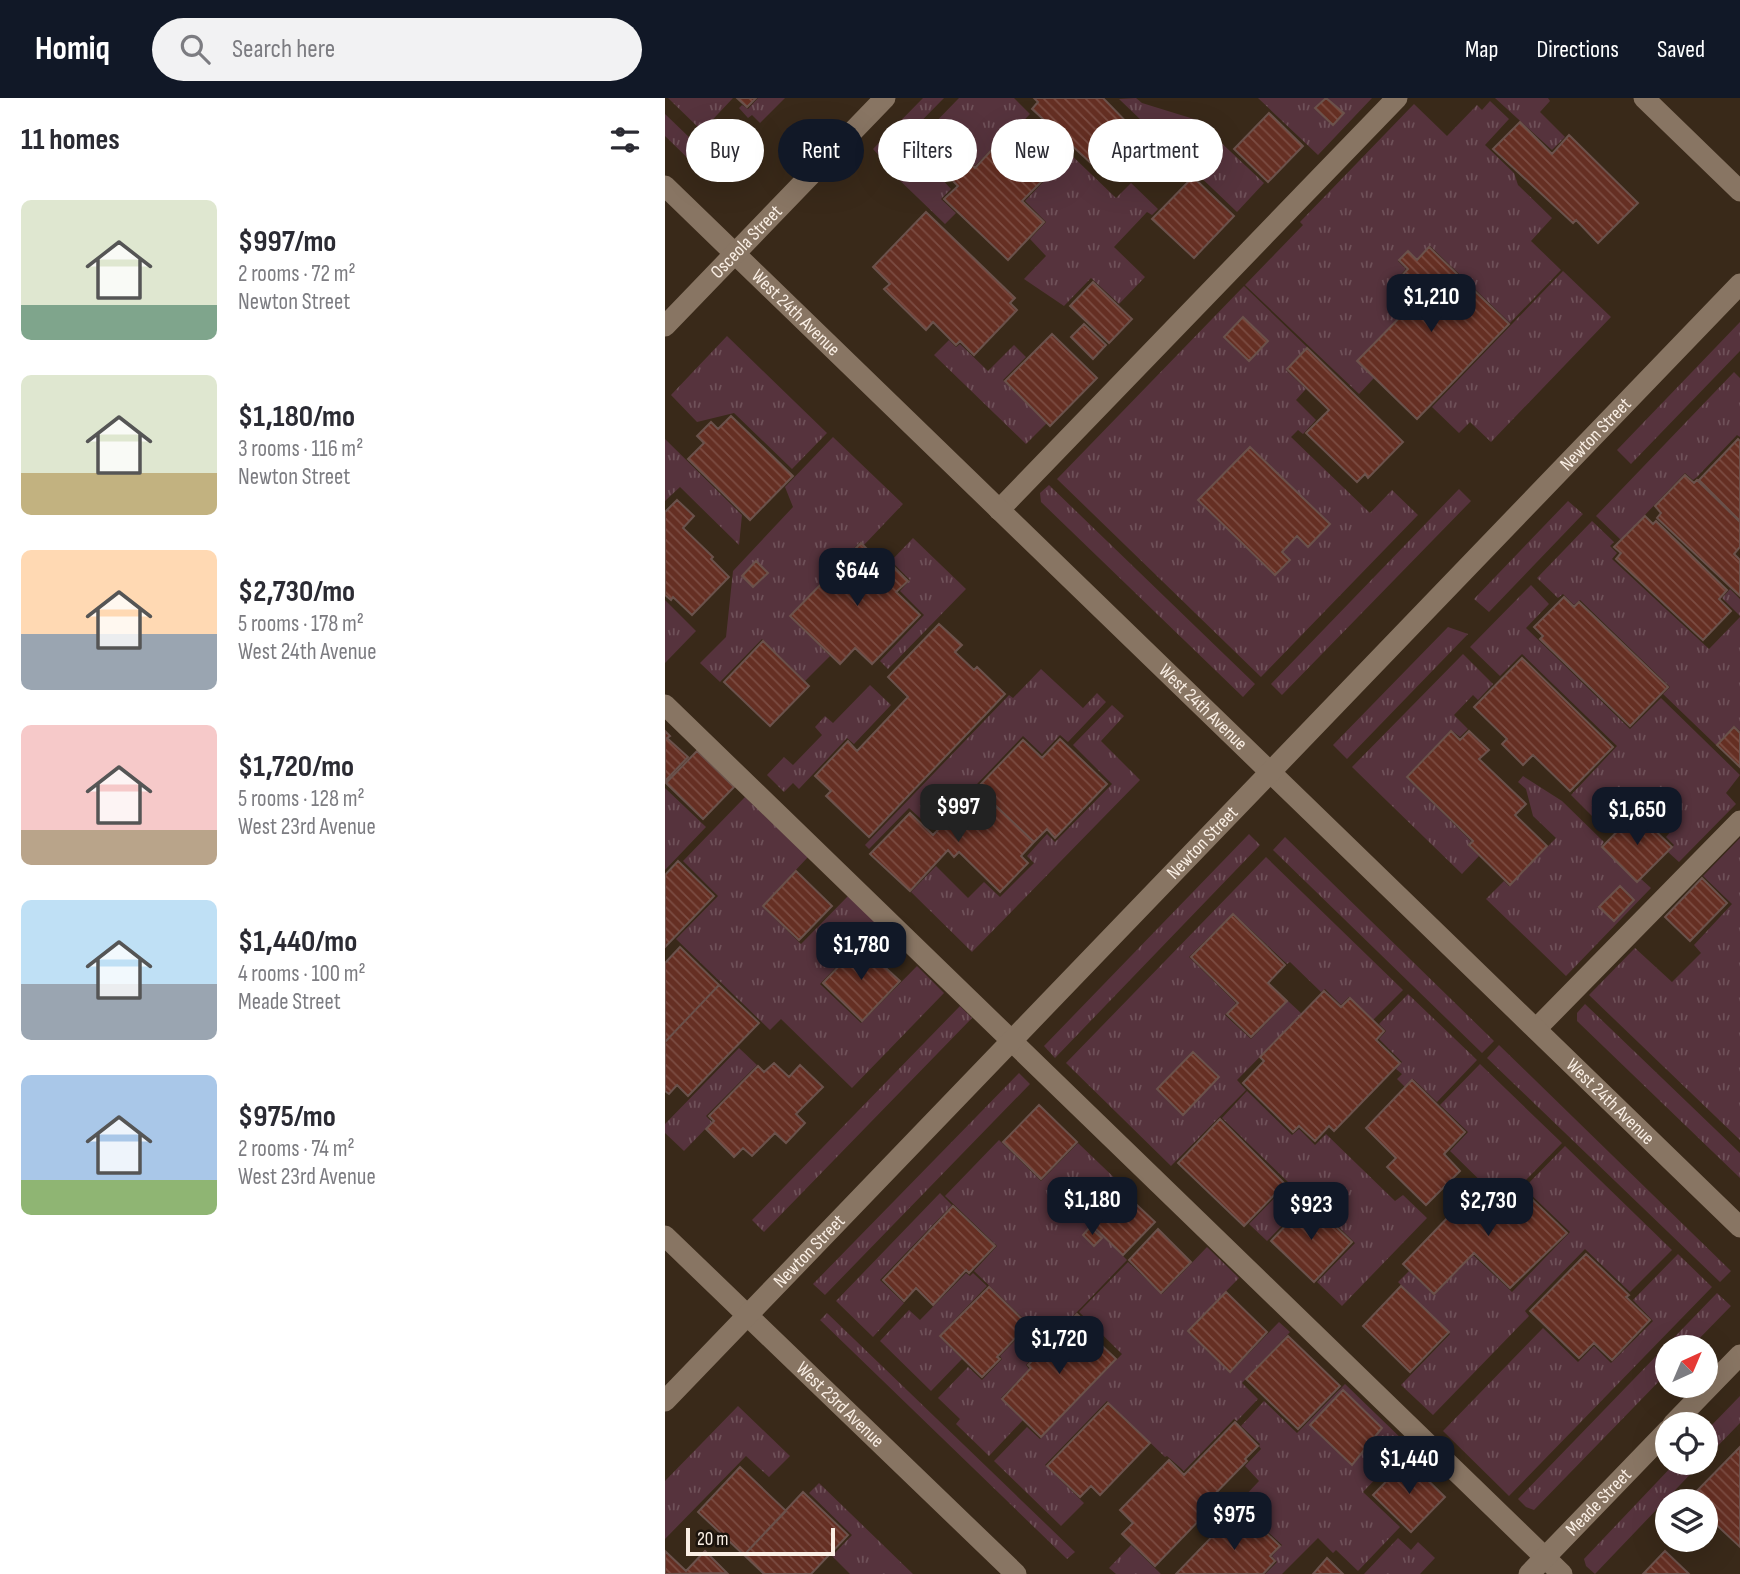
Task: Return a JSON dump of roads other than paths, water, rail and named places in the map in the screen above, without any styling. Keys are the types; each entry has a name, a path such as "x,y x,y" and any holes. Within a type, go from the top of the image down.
{"street":[{"name":"Osceola Street","path":"665,326 885,98"},
{"path":"999,510 1397,98"},
{"path":"1644,98 1740,191"},
{"name":"West 24th Avenue","path":"665,186 1740,1227"},
{"name":"Newton Street","path":"665,1401 1740,284"},
{"path":"665,705 1562,1574"},
{"path":"1536,1029 1740,821"},
{"name":"West 23rd Avenue","path":"665,1236 1014,1573"},
{"path":"1685,1412 1740,1355"},
{"name":"Meade Street","path":"1529,1574 1655,1444"}]}
